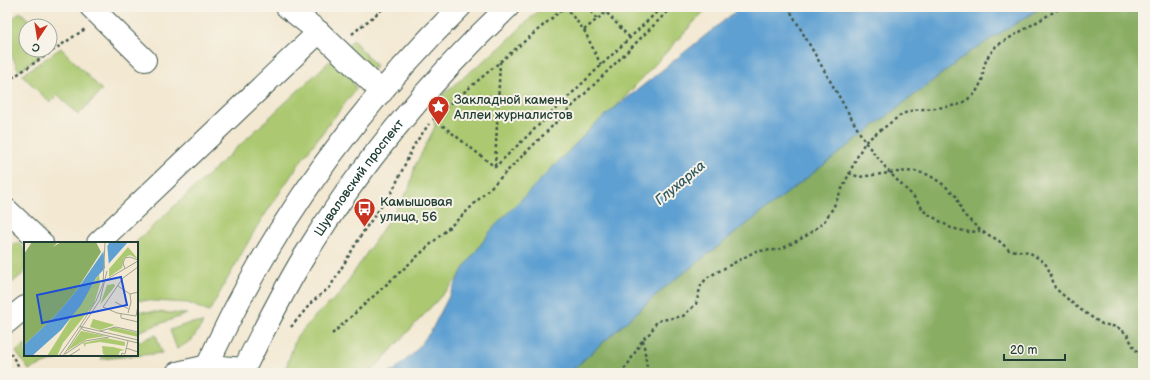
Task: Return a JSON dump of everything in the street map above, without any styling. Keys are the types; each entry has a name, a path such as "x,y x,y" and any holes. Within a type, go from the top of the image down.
{"main road":[{"path":"287,7 319,32 382,92"},
{"path":"206,369 235,309 280,229 314,178 337,146 382,92 460,7"},
{"name":"Шуваловский проспект","path":"243,371 261,332 301,262 343,197 395,129 484,30 508,7"},
{"path":"97,12 145,60"},
{"path":"99,242 319,32"},
{"path":"7,210 41,242"},
{"path":"7,322 24,308"},
{"path":"177,373 206,369 243,371"}],"path":[{"path":"352,34 384,7"},
{"path":"287,333 312,302 330,287 365,230 393,190 414,146 433,118 565,7 584,30 601,66"},
{"path":"587,7 597,19"},
{"path":"584,30 606,12 608,7"},
{"path":"495,167 662,7"},
{"path":"332,334 465,213 672,7"},
{"path":"788,7 865,142 890,173 914,197 925,212 951,228 969,232 981,231"},
{"path":"620,373 627,366 643,339 651,332 657,321 683,316 696,304 701,285 708,276 756,251 777,250 785,247 806,236 823,223 833,208 865,142 902,114 914,110 961,104 975,94 982,81 984,66 987,58 996,46 1062,7"},
{"path":"7,80 12,78 97,12"},
{"path":"606,12 630,38"},
{"path":"495,167 500,62"},
{"path":"433,118 495,167"},
{"path":"849,173 859,177 915,171 929,175 944,185 956,196 963,214 981,231 998,240 1009,250 1029,252 1045,263 1050,272 1055,288 1078,308 1102,324 1117,327 1127,334 1135,350 1143,354"},
{"path":"643,339 648,373"},
{"path":"7,348 23,373"}],"green space":[{"path":"542,7 708,7 370,373 284,373 296,338 316,315 339,295 409,189 415,166 435,127 432,103 502,46"},
{"path":"1042,7 1143,7 1143,373 569,373 664,288 970,52"},
{"path":"20,12 27,18 18,18 18,58 38,58 19,71 7,45 7,24"},
{"path":"353,40 376,66 374,69 363,63 346,48"},
{"path":"61,48 102,90 78,115 58,95 50,103 22,75 47,58 58,58 58,50"},
{"path":"332,59 348,73 356,89 303,158 256,228 209,312 188,303 138,300 138,242 136,242"},
{"path":"7,242 10,246 19,243 24,249 24,273 7,287"},
{"path":"138,311 187,314 138,332"},
{"path":"190,323 203,323 192,340 177,349 170,330"},
{"path":"156,335 162,353 138,355 138,342"},
{"path":"24,345 24,356 68,356 29,370 16,352"},
{"path":"102,356 132,356 101,359"}],"water":[{"name":"Глухарка","path":"741,7 1042,7 970,52 664,288 569,373 387,373 393,371 414,353 431,331 463,269 492,229 596,123"}],"place":[{"name":"Закладной камень Аллеи журналистов","path":"438,126"},
{"name":"Камышовая улица, 56","path":"365,228"}]}
